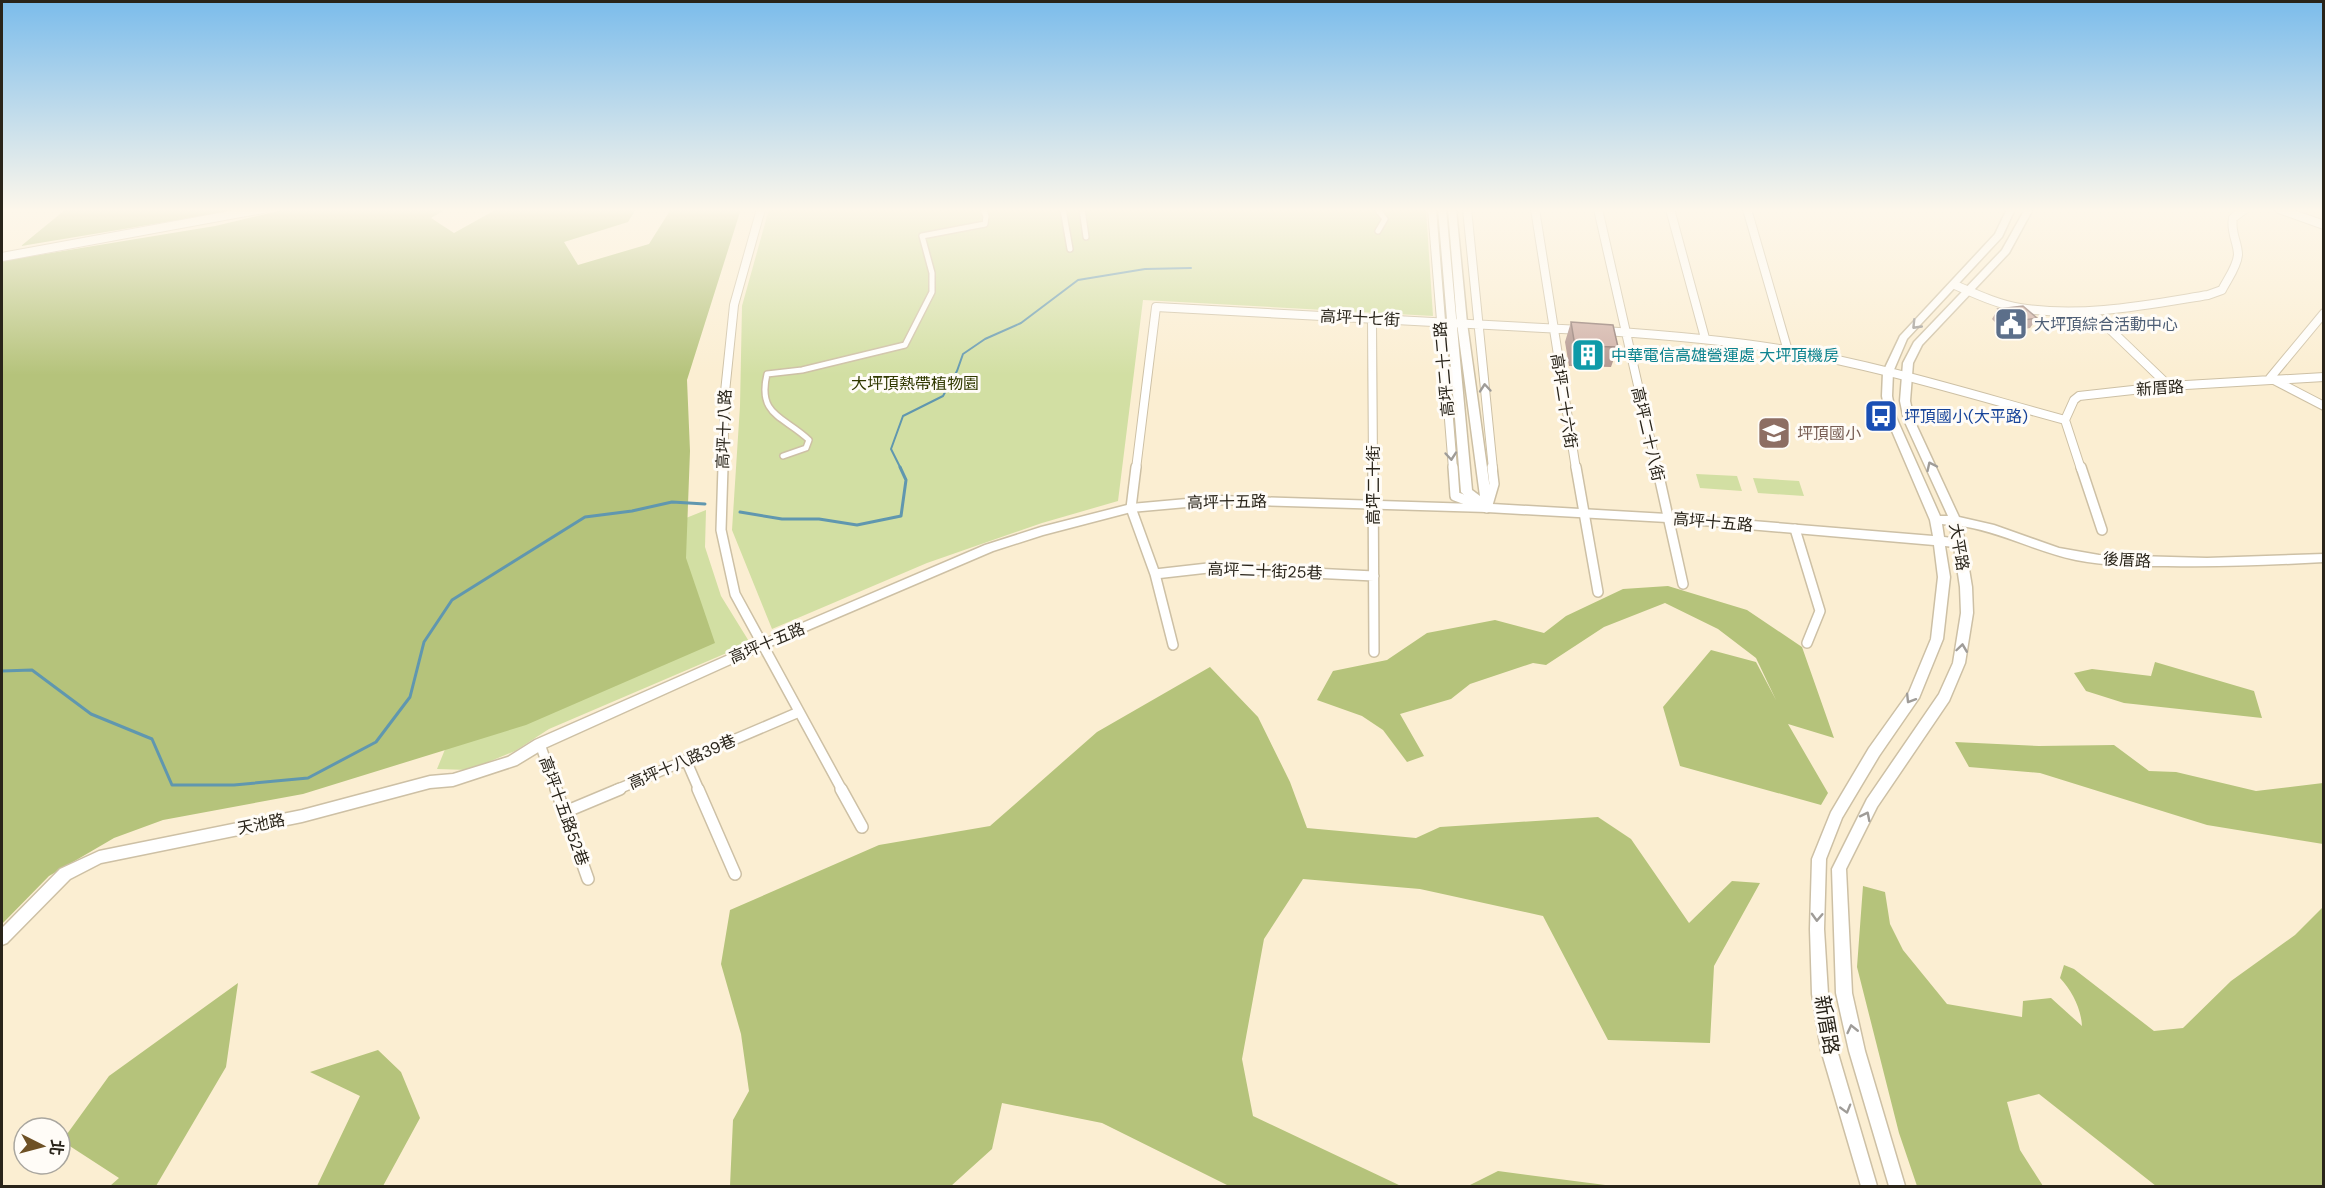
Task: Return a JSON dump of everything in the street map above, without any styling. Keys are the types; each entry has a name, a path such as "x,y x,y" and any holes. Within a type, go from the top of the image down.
{"street":[{"name":"高坪十八路","path":"745,264 734,305 725,392 721,530 735,594 862,827"},
{"path":"783,456 806,448 809,440 802,431 781,421 767,406 763,391 767,374 812,368 905,345 932,292 930,264"},
{"name":"高坪二十二路","path":"1441,264 1486,508"},
{"name":"高坪二十二路","path":"1446,264 1467,492 1486,508"},
{"name":"高坪二十二路","path":"1451,322 1452,264"},
{"path":"1473,264 1494,484 1486,508"},
{"name":"高坪二十六街","path":"1543,264 1583,513 1598,592"},
{"name":"高坪二十八街","path":"1610,264 1683,584"},
{"path":"1685,264 1706,338"},
{"path":"1763,264 1788,351"},
{"name":"大平路","path":"1819,859 1836,816 1874,752 1914,694 1937,639 1944,578 1936,520 1891,417 1887,396 1887,372 1903,338 1973,264"},
{"name":"大平路","path":"1839,869 1872,803 1944,697 1959,663 1966,613 1966,587 1960,543 1955,519 1909,420 1905,401 1905,377 1908,363 1918,344 1994,264"},
{"path":"1955,285 2002,304 2036,312 2092,312 2208,295 2222,290 2229,280 2234,264"},
{"name":"高坪十七街","path":"1173,645 1155,574 1131,508 1156,307 1706,338 1788,351 1905,377"},
{"path":"2092,312 2169,386"},
{"path":"2324,313 2270,378 2324,406"},
{"name":"高坪二十街","path":"1372,318 1374,652"},
{"name":"新厝路","path":"2066,420 2074,400 2085,394 2270,378 2319,375 2324,377"},
{"path":"1905,377 2066,420 2102,530"},
{"name":"高坪十五路","path":"540,744 762,645 989,548 1041,531 1131,508 1220,500 1373,503 1667,518 1960,543"},
{"name":"後厝路","path":"1936,520 1955,519 1978,523 2058,552 2116,561 2212,562 2324,558"},
{"path":"1795,530 1820,611 1807,643"},
{"name":"高坪二十街25巷","path":"1155,574 1208,568 1374,576"},
{"name":"高坪十八路39巷","path":"565,812 799,712"},
{"name":"高坪十五路52巷","path":"540,744 588,879"},
{"name":"天池路","path":"2,938 65,874 99,857 302,816 430,782 453,780 512,761 540,744"},
{"path":"686,760 735,874"},
{"name":"新厝路","path":"1819,859 1817,929 1820,994 1829,1050 1869,1186"},
{"name":"新厝路","path":"1839,869 1844,993 1857,1051 1897,1186"}],"green space":[{"path":"2,264 723,264 687,380 690,451 686,558 715,643 526,725 303,794 163,820 114,838 49,876 2,924"},
{"name":"大坪頂熱帶植物園","path":"754,264 1430,264 1433,316 1143,300 1118,501 1042,523 927,563 772,629 732,530 740,406 742,306"},
{"path":"1696,474 1737,476 1742,491 1700,488"},
{"path":"1753,478 1799,481 1804,496 1758,493"},
{"path":"706,510 705,547 721,596 750,643 549,729 515,751 469,770 437,769 461,710 681,520"},
{"path":"1668,586 1747,610 1802,647 1834,738 1788,724 1828,793 1821,805 1680,766 1663,707 1711,650 1756,662 1776,700 1756,658 1718,629 1665,603 1604,627 1546,665 1533,663 1470,684 1451,699 1400,714 1424,756 1407,762 1383,730 1362,716 1317,700 1333,671 1387,660 1427,633 1495,620 1544,633 1566,616 1623,589"},
{"path":"2155,662 2254,691 2262,718 2124,703 2086,691 2074,673 2092,669 2151,676"},
{"path":"1210,667 1258,717 1290,782 1307,828 1416,838 1440,827 1598,817 1631,839 1689,923 1732,881 1760,883 1714,966 1710,1043 1608,1040 1543,916 1420,889 1303,879 1264,939 1242,1059 1253,1116 1401,1186 1229,1186 1102,1123 1002,1103 992,1149 951,1186 730,1186 733,1120 749,1091 741,1034 721,964 730,910 879,845 990,826 1097,732"},
{"path":"1955,742 2039,746 2114,745 2149,771 2176,772 2256,791 2323,783 2323,844 2207,825 2040,773 1969,767"},
{"path":"1863,886 1885,892 1890,924 1903,950 1947,1004 2022,1017 2023,1001 2051,998 2082,1026 2075,1000 2060,978 2064,965 2074,969 2154,1031 2183,1028 2231,981 2295,935 2323,907 2323,1186 2156,1186 2039,1094 2007,1102 2020,1150 2043,1186 1917,1186 1899,1133 1857,967"},
{"path":"238,983 226,1067 156,1186 110,1186 119,1178 72,1147 72,1127 109,1076"},
{"path":"378,1050 401,1072 420,1118 383,1186 317,1186 360,1096 310,1072"},
{"path":"1498,1171 1613,1186 1468,1186"}],"building":[{"path":"2023,306 2037,318 2011,322 1998,309"},
{"path":"1571,322 1613,325 1618,347 1575,346"}],"waterway":[{"path":"900,467 891,449 903,416 943,396 957,371 963,354 985,339 1021,323 1078,280 1145,269 1191,268"},
{"path":"740,512 782,519 819,519 857,525 901,516 906,480 900,467"},
{"path":"2,671 32,670 91,714 152,739 172,785 234,785 308,778 376,742 410,697 424,642 452,600 585,517 632,511 672,502 705,504"}],"place":[{"name":"大坪頂綜合活動中心","path":"2011,324"},
{"name":"中華電信高雄營運處 大坪頂機房","path":"1588,355"},
{"name":"坪頂國小(大平路)","path":"1881,416"},
{"name":"坪頂國小","path":"1774,433"}]}
